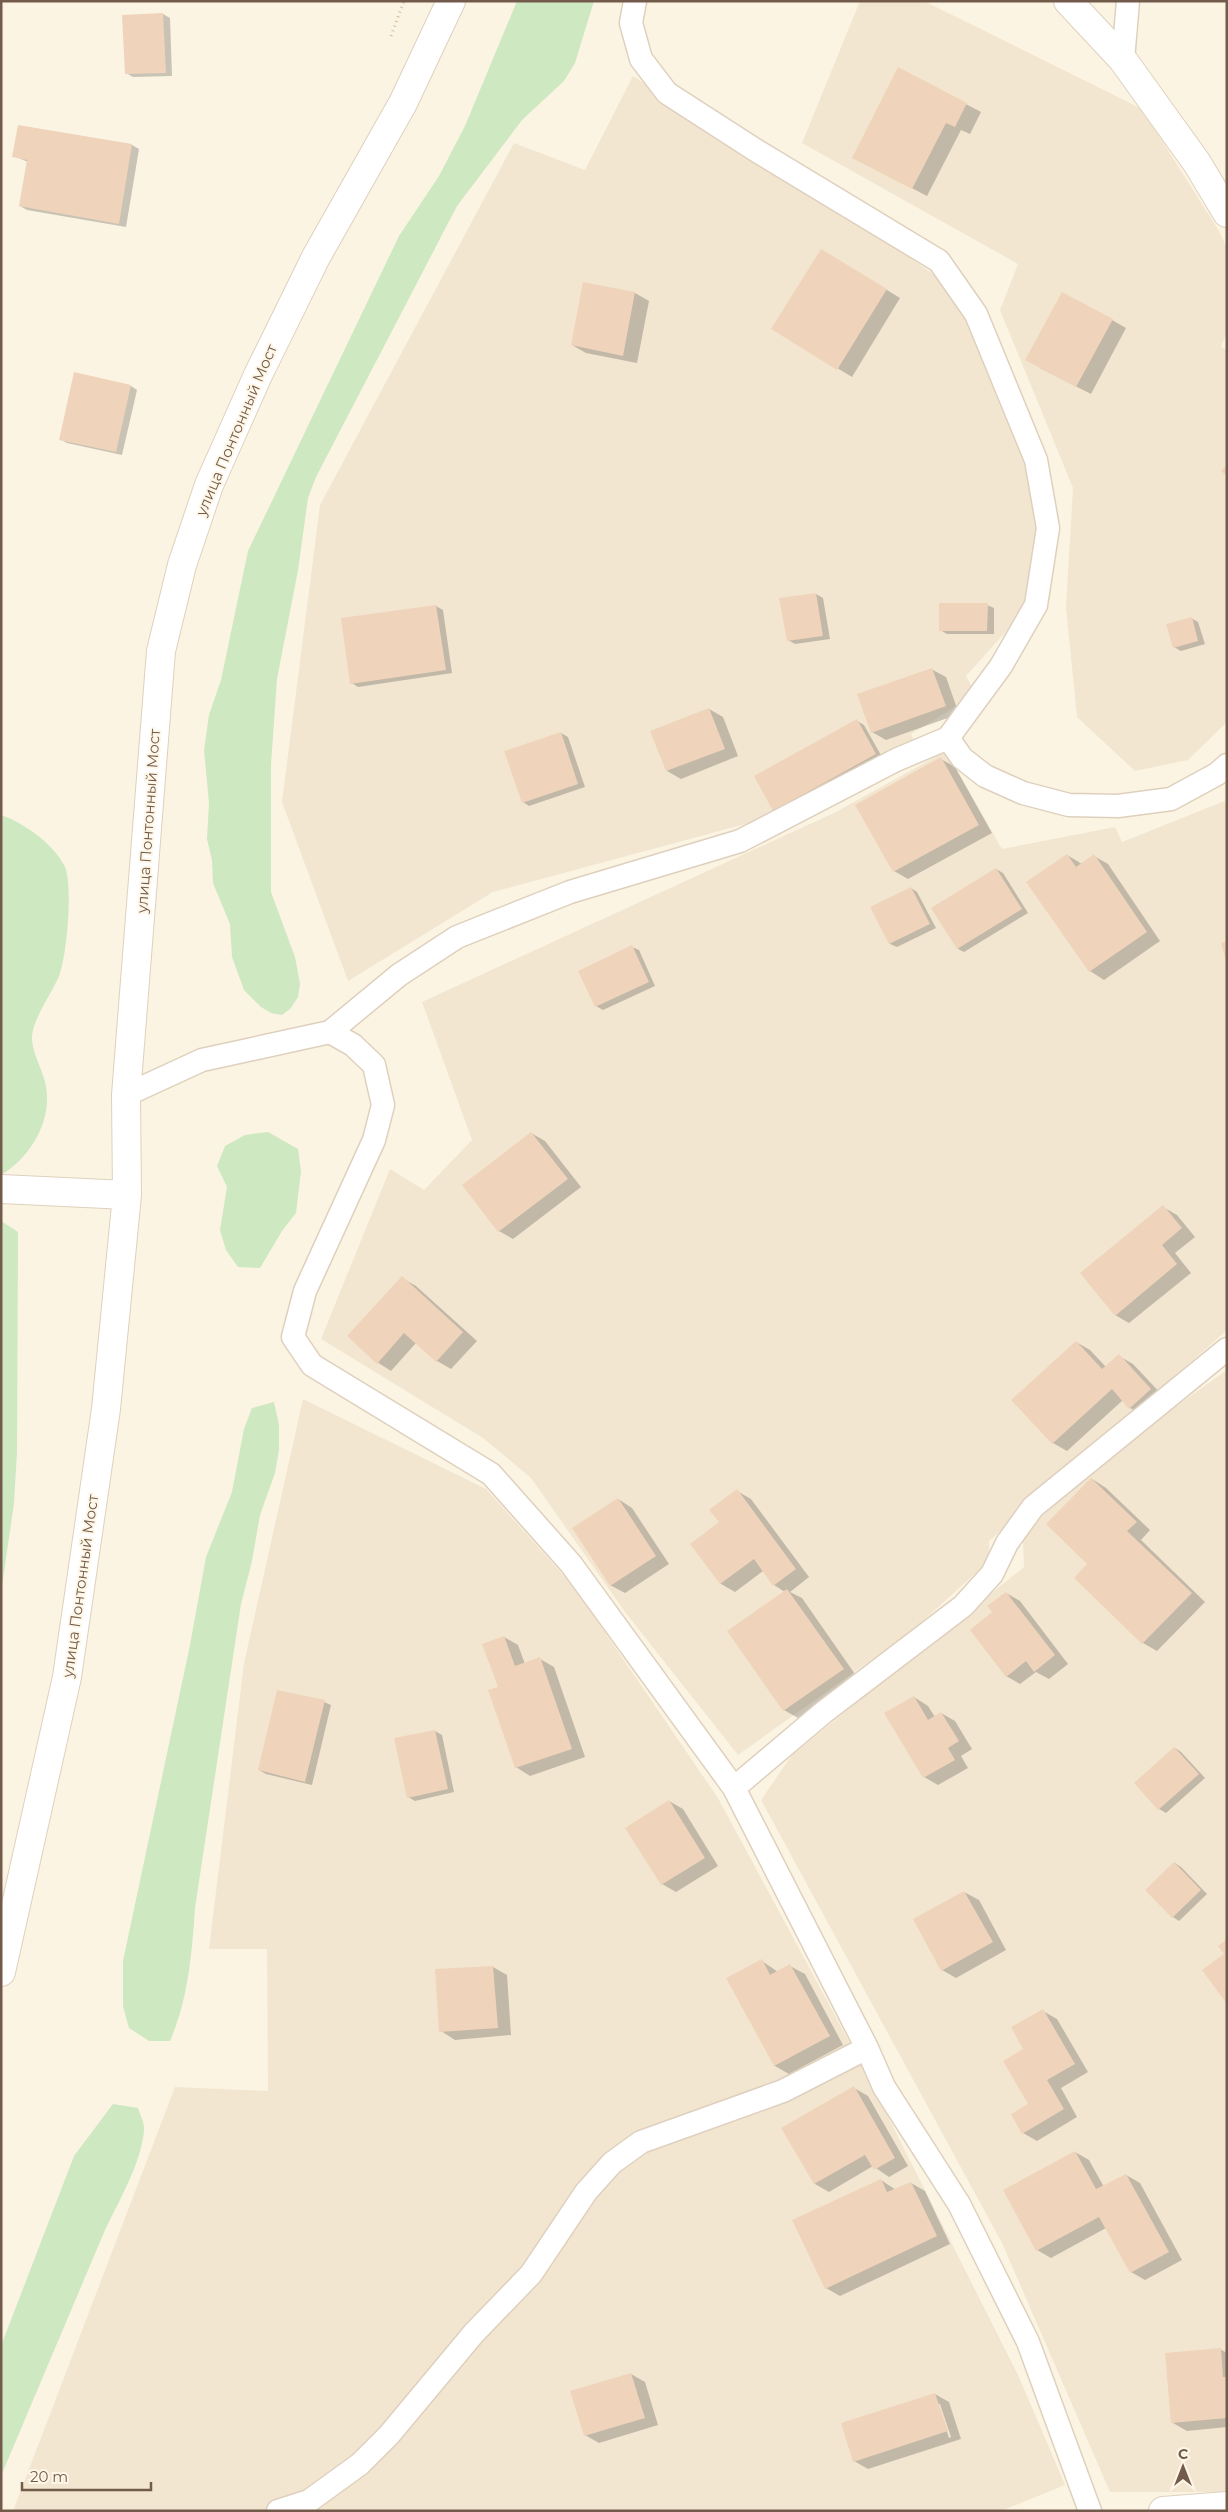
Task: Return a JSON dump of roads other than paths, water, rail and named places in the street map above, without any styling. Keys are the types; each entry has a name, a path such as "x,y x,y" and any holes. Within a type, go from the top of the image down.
{"street":[{"name":"улица Понтонный Мост","path":"1,1972 67,1677 106,1409 127,1196 126,1095 161,650 182,565 209,485 258,374 316,256 403,103 451,1"},
{"path":"1068,1 1123,60 1197,163 1227,213"},
{"path":"1,1189 127,1196"},
{"path":"1163,2511 1227,2506"}],"lane":[{"path":"126,1095 202,1060 330,1032 399,975 457,937 570,892 740,841 896,760 948,738 1001,666 1036,605 1048,528 1036,460 976,314 939,261 667,94 641,59 630,23 635,1"},
{"path":"1123,60 1128,1"},
{"path":"948,738 962,758 985,776 1024,793 1069,805 1118,806 1172,799 1217,774 1227,765"},
{"path":"330,1032 354,1045 374,1065 383,1105 374,1140 305,1291 293,1337 312,1365 491,1474 571,1564 734,1788 867,2048 884,2087 959,2204 1028,2342 1090,2511"},
{"path":"734,1788 824,1712 963,1606 992,1574 1007,1543 1033,1507 1227,1349"},
{"path":"278,2511 309,2500 360,2464 388,2436 474,2333 531,2274 586,2192 612,2163 641,2142 783,2092 867,2048"}]}
